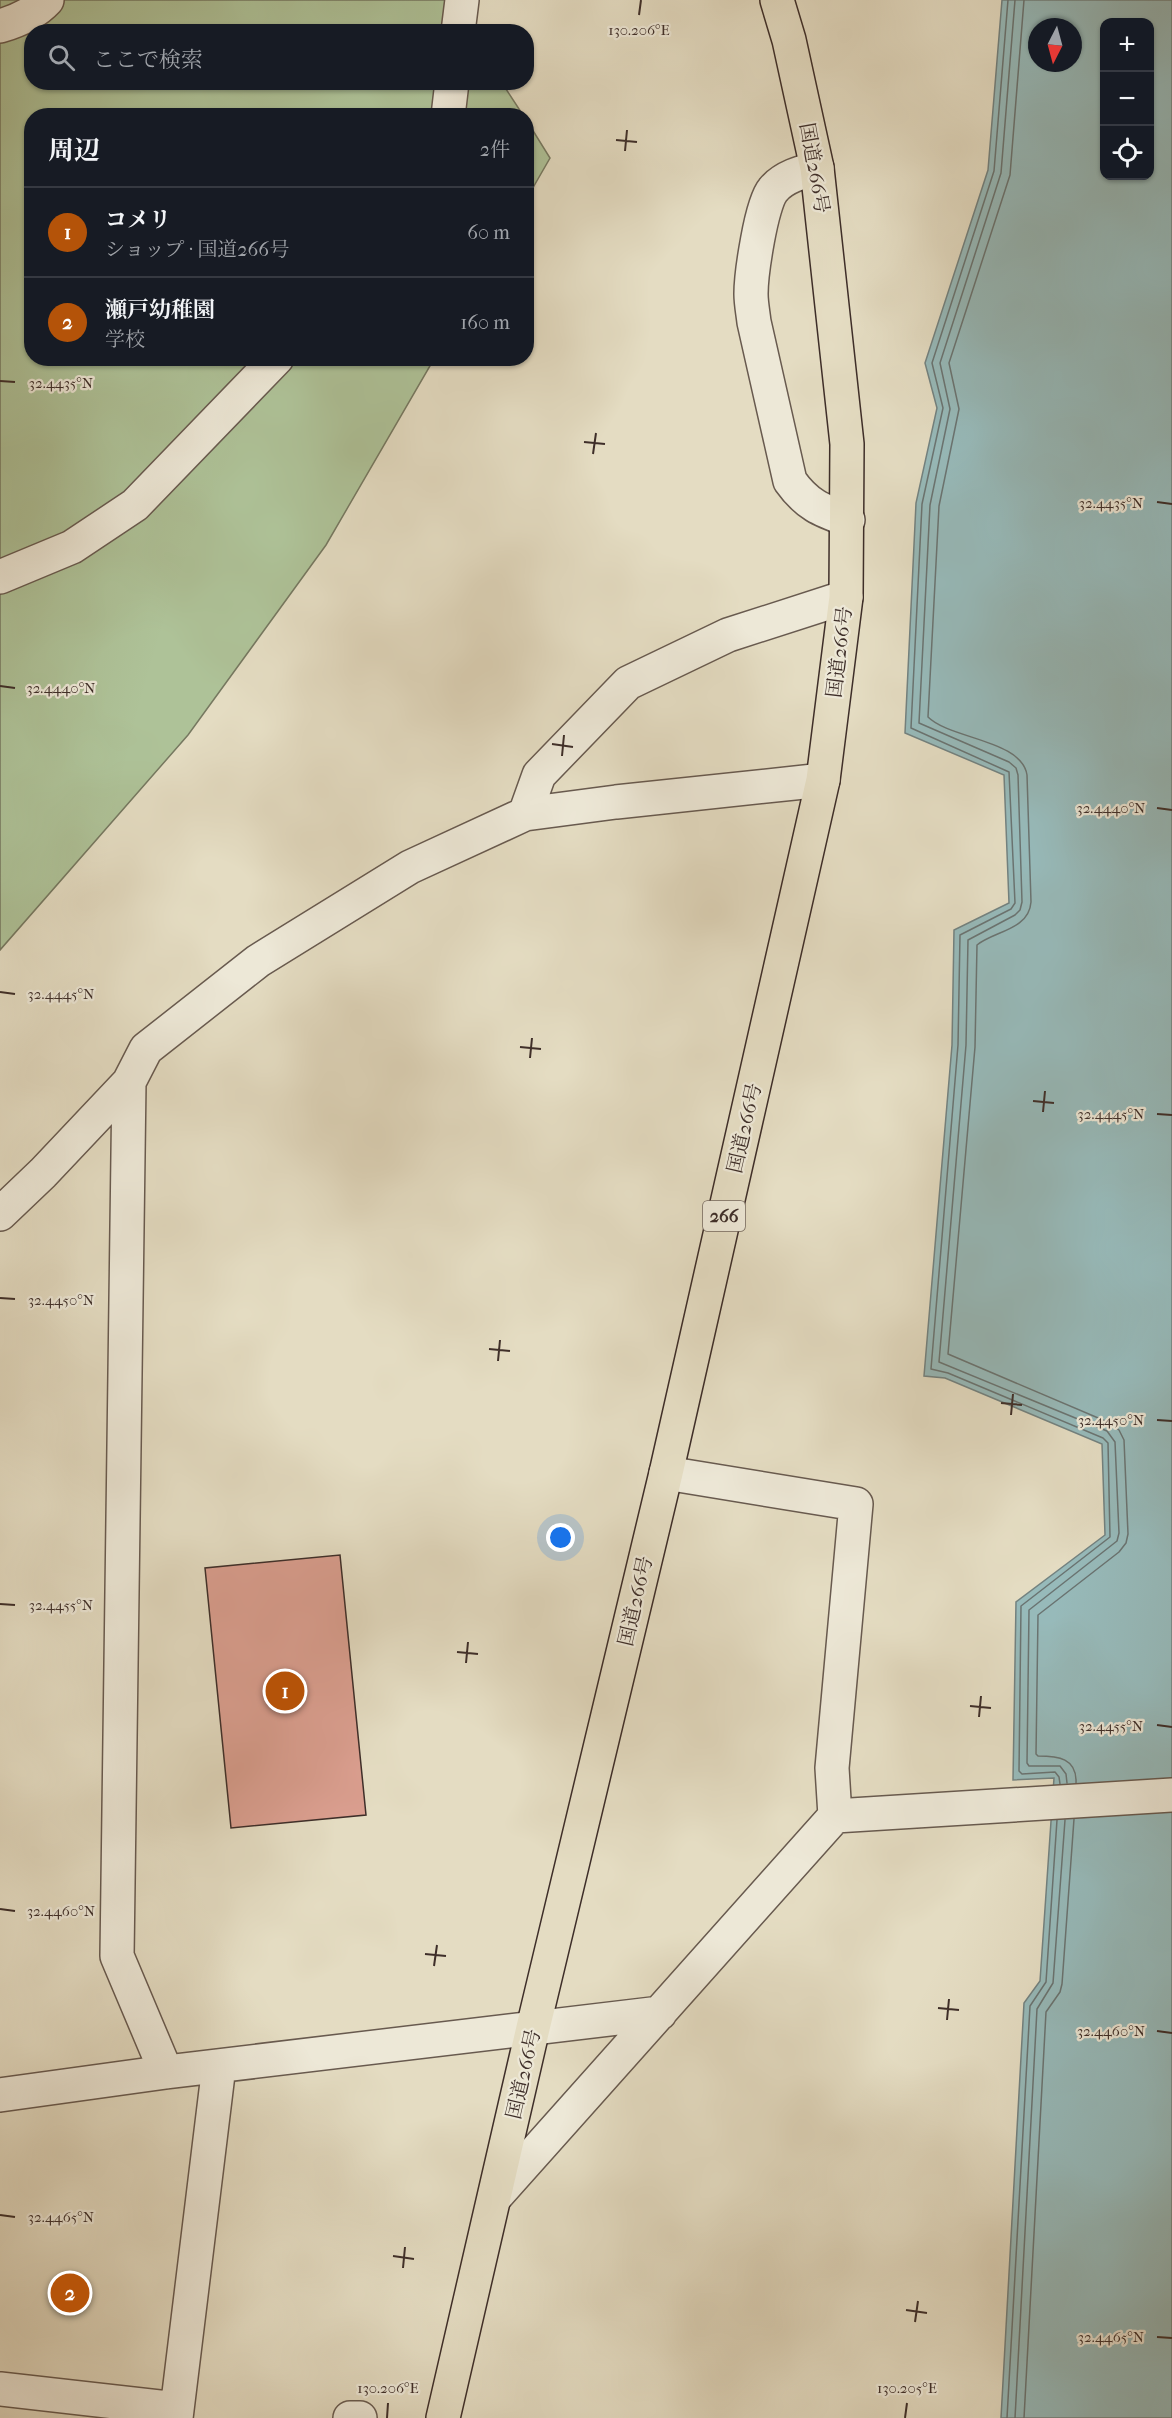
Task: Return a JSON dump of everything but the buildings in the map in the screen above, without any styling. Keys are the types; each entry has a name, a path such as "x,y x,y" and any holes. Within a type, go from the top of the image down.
{"highway":[{"name":"国道266号","path":"443,2418 533,2028 666,1473 824,780 846,597 847,444 817,168 789,40 777,0"}],"street":[{"path":"0,26 13,22 47,0"},
{"path":"459,24 462,0"},
{"path":"449,108 451,90"},
{"path":"817,168 795,174 771,192 752,272 751,296 754,322 790,482 802,497 822,510 848,520"},
{"path":"0,577 72,547 135,505 269,366"},
{"path":"525,814 539,776 628,683 728,635 846,597"},
{"path":"0,1214 43,1173 129,1082 146,1049 258,961 410,867 525,814 824,780"},
{"path":"129,1082 117,1956 166,2072"},
{"path":"666,1473 856,1504 832,1768 835,1816"},
{"path":"495,2197 835,1816 1172,1795"},
{"path":"0,2095 166,2072 660,2013"},
{"path":"0,2389 176,2414 219,2066"},
{"path":"350,2418 360,2418"}],"green space":[{"path":"0,0 451,0 466,24 24,24 24,90 507,90 518,108 24,108 24,366 430,366 326,545 188,735 0,950"},
{"path":"534,132 550,158 534,186"}],"water":[{"path":"1002,0 1172,0 1172,2418 1001,2418 1024,2003 1040,1981 1054,1778 1013,1780 1016,1602 1105,1535 1102,1444 945,1378 924,1376 952,1045 954,930 1009,903 1004,775 905,733 916,503 937,408 925,363 988,170"}],"place":[{"name":"コメリ","path":"285,1691"},
{"name":"瀬戸幼稚園","path":"70,2293"}]}
